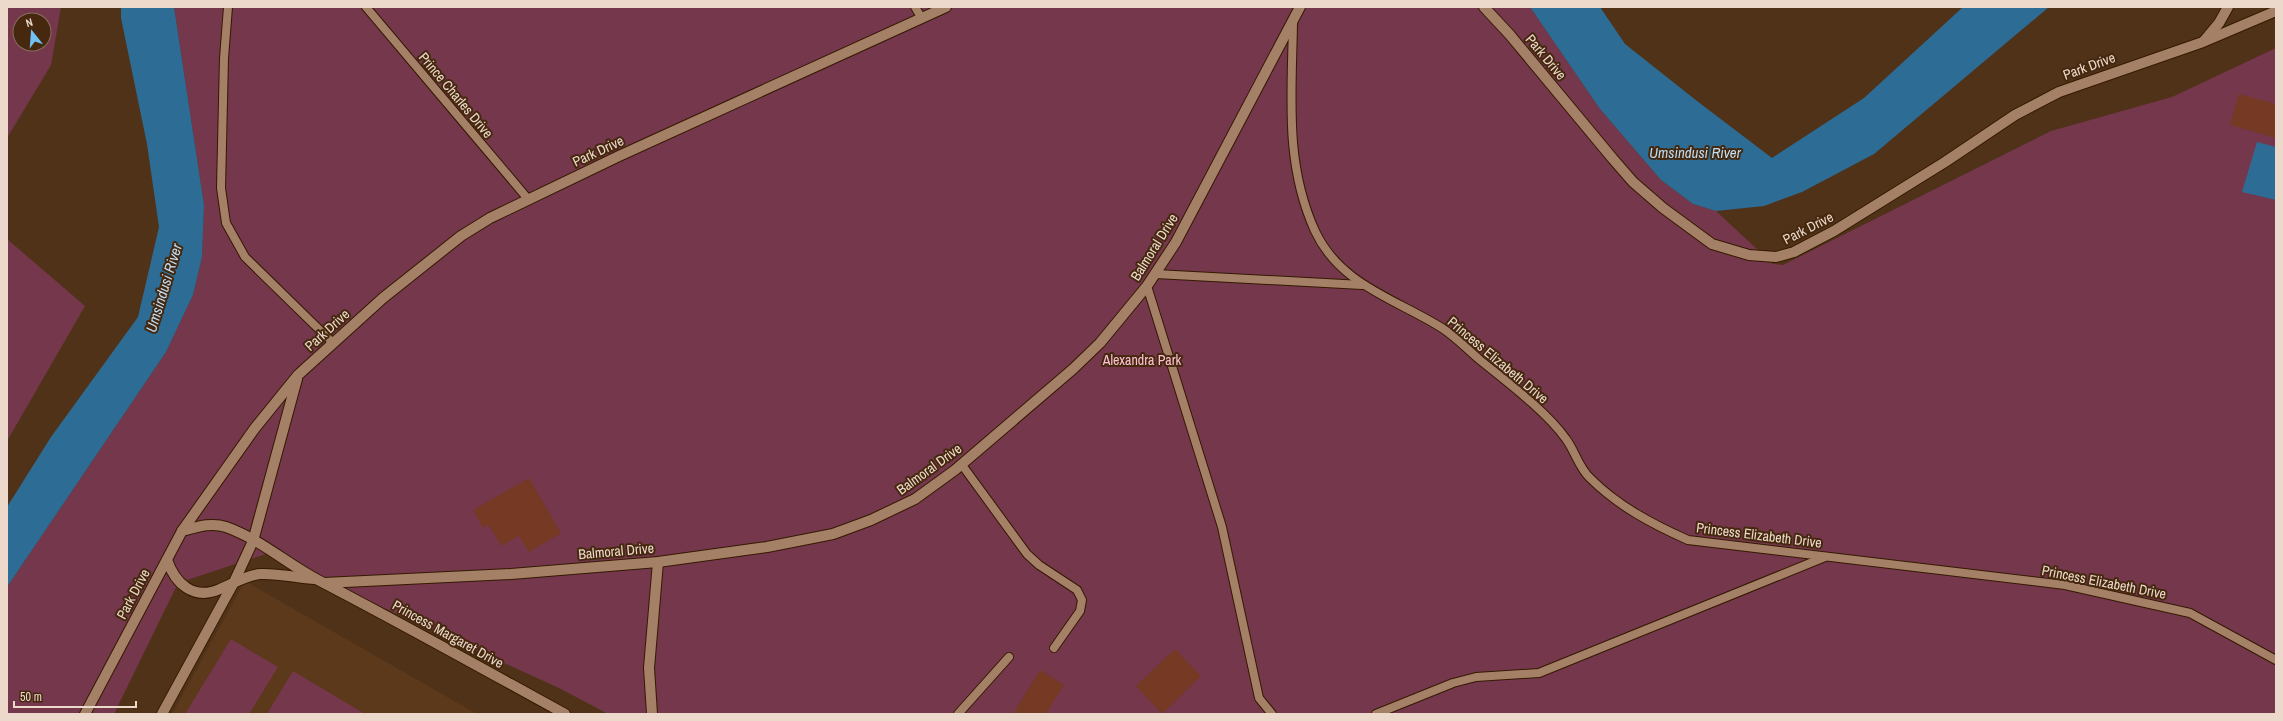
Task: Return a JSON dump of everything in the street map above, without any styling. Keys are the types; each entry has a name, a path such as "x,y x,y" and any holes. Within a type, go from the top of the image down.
{"street":[{"name":"Park Drive","path":"85,714 182,531 255,428 298,375 384,298 461,236 490,218 921,17 946,7"},
{"name":"Balmoral Drive","path":"321,581 511,574 658,562 767,547 833,534 871,520 915,499 962,465 1073,369 1100,343 1147,286 1176,242 1300,7"},
{"name":"Park Drive","path":"1484,7 1612,159 1633,182 1663,208 1712,244 1749,255 1776,257 1794,252 1834,231 1945,162 2015,115 2059,92 2202,42 2276,11"},
{"path":"2202,42 2219,22 2228,7"},
{"path":"162,714 234,582 253,541 298,375"},
{"path":"182,531 197,527 216,525 231,529 253,541"},
{"name":"Princess Margaret Drive","path":"253,541 264,546 321,581 565,714"},
{"path":"167,560 172,574 192,591 205,592 218,590 234,582"},
{"path":"652,714 650,661 658,562"},
{"name":"Princess Margaret Drive","path":"234,582 260,574 321,581"}],"lane":[{"path":"228,7 224,58 221,188 226,223 245,257 333,343"},
{"name":"Prince Charles Drive","path":"366,7 528,199"},
{"path":"915,7 921,17"},
{"name":"Princess Elizabeth Drive","path":"1293,21 1292,147 1296,174 1304,203 1316,233 1333,258 1362,285 1442,328 1552,423 1567,439 1588,477 1617,501 1651,524 1688,540 2065,585 2190,613 2276,660"},
{"path":"1156,274 1362,285"},
{"path":"1147,286 1222,527 1259,698 1272,714"},
{"path":"962,465 1027,554 1039,565 1077,590 1082,600 1080,611 1054,648"},
{"path":"1376,714 1453,683 1476,677 1515,676 1539,673 1826,556"},
{"path":"958,714 1009,657"}],"shaded area":[{"path":"245,581 477,714 172,714"}],"green space":[{"path":"7,7 61,7 51,65 7,138"},
{"name":"Alexandra Park","path":"174,7 1530,7 1600,109 1661,180 1693,204 1716,211 1773,264 1783,265 2051,131 2172,97 2276,48 2276,714 608,714 561,689 266,554 178,583 114,714 7,714 7,587 166,352 193,295 202,257 204,205"},
{"path":"7,239 85,306 7,441"},
{"path":"231,639 278,667 249,714 185,714"},
{"path":"293,671 365,714 267,714"}],"water":[{"name":"Umsindusi River","path":"121,7 174,7 204,205 202,257 193,295 166,352 7,587 7,507 51,437 138,317 159,227 147,144 121,18"},
{"name":"Umsindusi River","path":"1530,7 1600,7 1625,44 1772,158 1864,98 1963,7 2049,7 1874,154 1802,192 1764,206 1716,211 1693,204 1661,180 1600,109"},
{"path":"2257,142 2276,147 2276,200 2242,192"}],"building":[{"path":"2239,94 2276,104 2276,138 2230,125"},
{"path":"529,478 561,533 529,552 519,536 501,546 489,525 483,528 473,510"},
{"path":"1175,649 1201,676 1162,714 1136,686"},
{"path":"1040,670 1064,685 1046,714 1013,714"}]}
